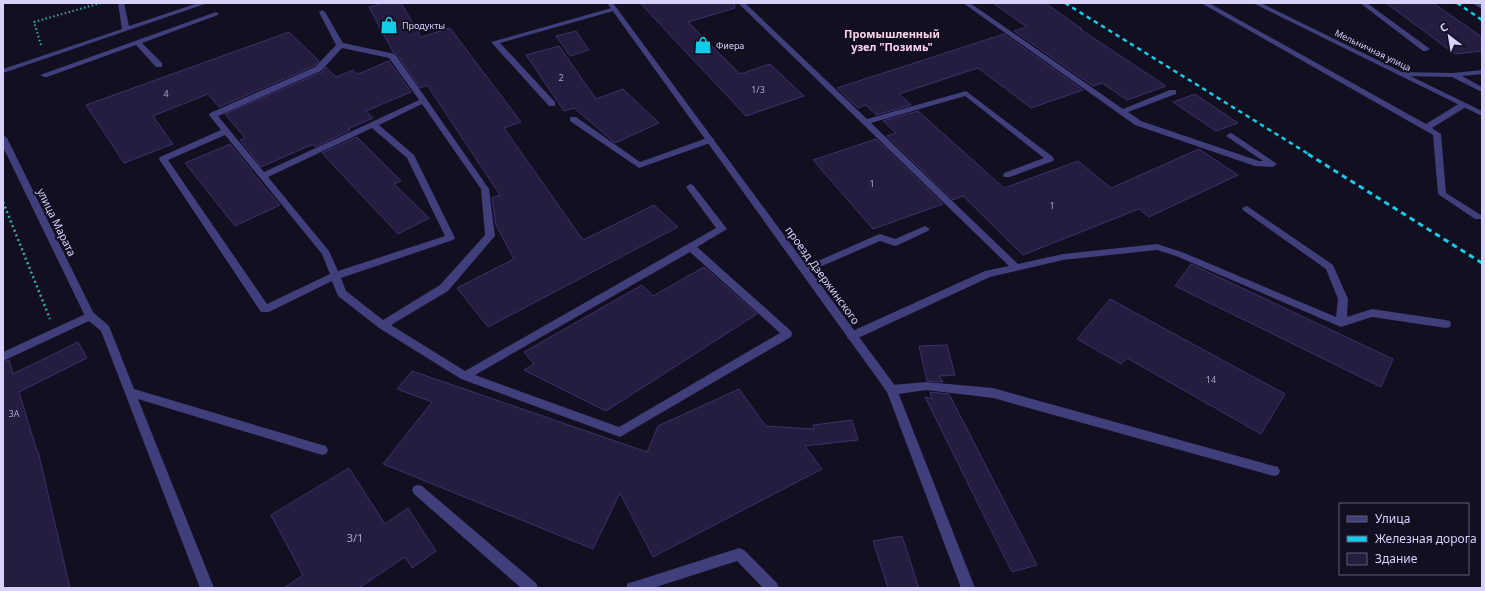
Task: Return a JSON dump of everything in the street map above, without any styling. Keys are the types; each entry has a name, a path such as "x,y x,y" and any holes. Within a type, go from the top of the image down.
{"street":[{"path":"120,3 126,30"},
{"path":"3,71 205,3"},
{"path":"741,3 1016,267"},
{"path":"966,3 1138,123 1258,164 1272,164 1230,136"},
{"path":"1204,3 1437,134 1442,194 1478,217"},
{"name":"Мельничная улица","path":"1256,3 1482,114"},
{"path":"1363,3 1426,49"},
{"path":"1475,3 1482,7"},
{"path":"552,104 495,42 613,6"},
{"name":"проезд Дзержинского","path":"613,6 892,390 968,588"},
{"path":"322,12 340,45 392,56 485,189 490,236 444,288 383,325"},
{"path":"44,75 216,14"},
{"path":"137,42 159,65"},
{"path":"340,45 318,69 213,115 326,253 342,293 383,325 465,376 620,432 787,334 691,247"},
{"path":"1401,74 1453,75 1482,72"},
{"path":"1453,75 1482,90"},
{"path":"1122,112 1173,92"},
{"path":"865,122 966,93 1050,159 1007,175"},
{"path":"263,176 423,101"},
{"path":"1425,128 1463,105"},
{"path":"573,119 639,165 710,140"},
{"path":"227,132 163,159 265,309 335,276 450,238 411,157 373,124"},
{"name":"улица Марата","path":"3,138 90,316"},
{"path":"465,376 722,229 690,187"},
{"path":"1247,209 1330,267 1343,299 1341,323"},
{"path":"805,270 880,237 895,243 925,229"},
{"path":"852,336 988,274 1063,257 1156,247 1179,254 1341,323 1372,313 1446,324"},
{"path":"3,357 90,316 105,329 207,588"},
{"path":"892,390 926,386 993,393 1274,471"},
{"path":"130,392 322,450"},
{"path":"418,490 531,588"},
{"path":"633,588 739,554 772,588"}],"path":[{"path":"44,57 34,22 101,3"},
{"path":"3,202 55,332"}],"building":[{"path":"384,3 401,3 421,37 450,28 521,122 504,128 583,240 654,205 678,227 488,327 457,288 514,259 496,225 492,198 500,195 427,85 420,88 396,53 393,52 369,7"},
{"path":"640,3 734,3 735,8 688,22 740,74 770,64 804,96 746,116"},
{"path":"993,3 1045,3 1082,29 1080,29 1166,86 1127,100 1102,83 1093,86 1014,31 1027,27"},
{"path":"1386,3 1433,3 1482,37 1482,51 1455,54"},
{"path":"576,31 589,50 570,56 556,36"},
{"path":"289,32 319,61 314,66 219,107 208,94 153,116 173,144 124,163 86,105"},
{"path":"1004,34 1083,90 1031,108 978,68 899,94 911,105 876,115 866,105 858,108 837,88"},
{"path":"559,46 596,99 623,89 659,123 615,143 574,108 564,111 526,55"},
{"path":"389,61 411,92 366,111 373,118 348,129 350,130 315,147 313,144 261,167 240,140 245,138 225,114 322,72 326,67 336,77 353,70 358,74"},
{"path":"1195,94 1238,123 1216,131 1173,102"},
{"path":"918,111 1004,188 1078,161 1111,188 1199,149 1238,175 1149,217 1139,209 1023,255 963,196 953,200 887,136 896,133 883,121"},
{"path":"357,137 401,181 394,184 429,218 398,234 322,153"},
{"path":"876,139 943,204 873,229 813,160"},
{"path":"230,144 280,205 235,226 185,163"},
{"path":"1191,264 1393,359 1381,387 1175,286"},
{"path":"704,267 757,314 606,411 524,370 534,364 524,352 642,285 653,296"},
{"path":"1110,299 1285,394 1261,434 1127,358 1121,364 1077,339"},
{"path":"78,342 87,358 19,392 38,451 70,588 3,588 3,362 9,360 13,374"},
{"path":"947,345 955,375 939,376 943,382 927,381 919,346"},
{"path":"412,371 647,452 658,426 739,389 766,426 814,429 813,425 852,420 858,440 805,446 822,469 653,557 620,493 593,549 383,464 432,402 397,389"},
{"path":"930,392 949,394 1037,565 1012,572 925,397 932,399"},
{"path":"349,468 385,524 408,508 436,551 412,568 405,557 359,588 284,588 303,575 271,515"},
{"path":"902,536 919,588 888,588 873,541"}],"railway":[{"path":"1065,3 1310,155"},
{"path":"1457,3 1482,20"},
{"path":"1308,154 1482,263"}],"place":[{"name":"Продукты","path":"389,25"},
{"name":"Фиера","path":"703,45"}],"district":[{"name":"Промышленный узел \"Позимь\"","path":"892,39"}]}
